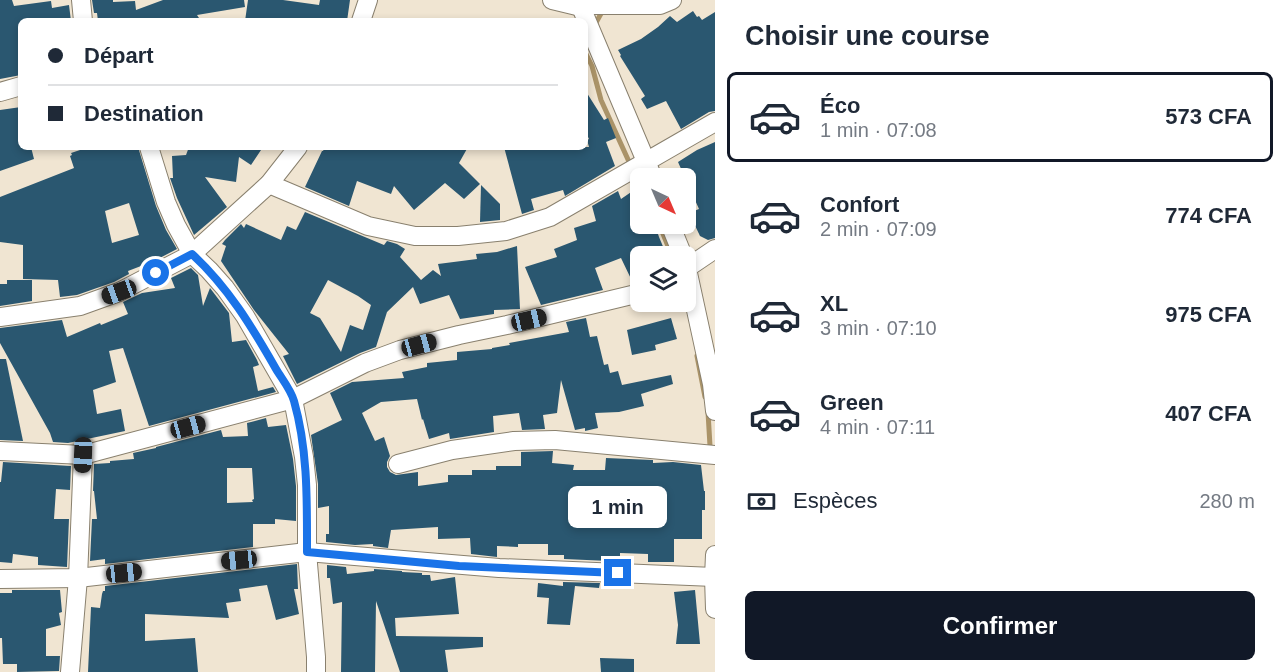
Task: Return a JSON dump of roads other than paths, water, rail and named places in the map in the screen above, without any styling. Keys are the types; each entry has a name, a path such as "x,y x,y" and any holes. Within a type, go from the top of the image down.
{"street":[{"path":"81,0 83,18"},
{"path":"362,18 368,0"},
{"path":"552,0 586,4 660,5 672,0"},
{"path":"586,4 649,168"},
{"path":"0,92 18,87"},
{"path":"269,184 368,226 415,236 458,236 506,231 550,217 715,122"},
{"path":"150,150 166,202 192,254 225,288 245,316 293,399 307,485 307,552 316,672"},
{"path":"0,317 80,306 119,292 192,254 269,184 296,150"},
{"path":"696,263 715,249"},
{"path":"0,451 83,455 293,399 365,363 400,350 630,295"},
{"path":"696,312 712,384 715,411"},
{"path":"398,464 452,450 514,441 555,440 715,455"},
{"path":"70,672 78,578 83,455"},
{"path":"0,579 78,578 307,552 489,568 714,577"},
{"path":"715,555 715,609"}],"waterway":[{"path":"593,28 603,10"},
{"path":"588,58 601,100 632,168"},
{"path":"663,234 668,246"},
{"path":"697,356 705,397"},
{"path":"708,412 710,446"}]}
